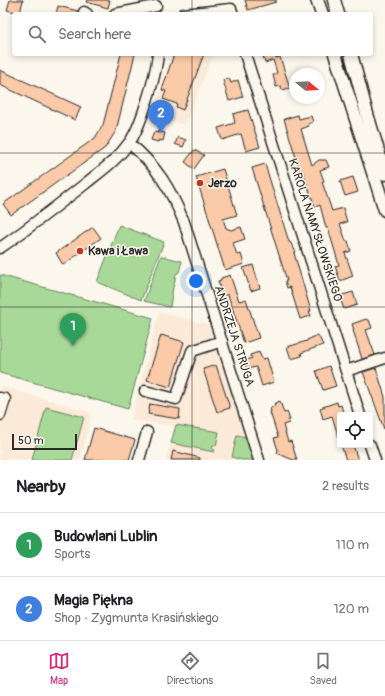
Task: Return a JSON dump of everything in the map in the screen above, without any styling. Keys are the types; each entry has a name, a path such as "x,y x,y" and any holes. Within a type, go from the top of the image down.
{"main road":[{"path":"317,0 321,12"},
{"path":"334,0 337,12"},
{"path":"336,56 385,210"},
{"path":"352,56 381,149 385,174"}],"street":[{"path":"127,12 156,7"},
{"path":"199,12 231,8"},
{"path":"0,248 66,199 111,163 129,143 135,135 144,109 157,56"},
{"name":"KAROLA NAMYSŁOWSKIEGO","path":"247,56 359,412"},
{"name":"ANDRZEJA STRUGA","path":"129,143 150,161 160,174 175,200 184,222 259,460"},
{"path":"145,391 176,399 192,351 222,342"},
{"path":"346,371 385,358"},
{"path":"0,398 4,399 0,415"},
{"path":"139,460 147,432"},
{"path":"371,448 374,460"}],"shaded area":[{"path":"171,56 213,56 185,125 152,116"},
{"path":"159,312 210,325 253,460 166,460 175,426 131,420"},
{"path":"0,386 92,413 80,460 0,460"}],"green space":[{"path":"119,225 164,242 141,300 97,282"},
{"path":"161,256 182,261 179,272 176,274 170,307 144,301"},
{"path":"0,275 153,318 128,409 0,373"},
{"path":"46,407 84,417 72,460 32,460"},
{"path":"176,425 219,432 216,446 213,445 212,449 215,450 214,452 171,443"},
{"path":"237,435 246,437 253,460 242,460 232,457"}],"building":[{"path":"10,0 23,0 20,12 7,10"},
{"path":"87,0 110,0 108,8 86,2"},
{"path":"245,0 276,0 276,2 248,10"},
{"path":"58,6 78,11 78,12 56,12"},
{"path":"120,56 135,56 116,131 105,148 11,215 3,204 95,138 103,125"},
{"path":"173,56 203,56 183,110 176,107 177,104 163,99 166,91 162,90"},
{"path":"263,56 276,56 276,58 280,57 289,88 282,90 281,86 276,87 273,75 277,73 273,60 265,63"},
{"path":"0,70 81,107 75,120 0,85"},
{"path":"229,78 231,83 238,80 243,97 229,101 223,80"},
{"path":"248,110 260,147 246,151 241,134 222,140 218,128 235,123 233,114"},
{"path":"298,115 299,119 311,116 313,122 308,124 309,126 301,129 312,165 319,160 326,160 329,167 320,170 324,181 322,182 332,211 343,208 347,222 340,224 351,251 345,253 353,276 340,281 335,266 339,265 328,228 326,228 320,205 315,207 302,170 300,171 284,119"},
{"path":"158,131 165,133 163,141 159,140 158,142 151,140 154,132 158,133"},
{"path":"178,137 186,140 183,147 175,144"},
{"path":"194,150 204,155 194,169 185,162"},
{"path":"265,164 289,242 296,252 294,253 311,311 309,311 311,316 300,319 290,287 287,288 285,281 287,281 252,168"},
{"path":"223,169 237,215 223,219 226,228 231,230 241,227 245,239 233,243 237,255 241,254 244,264 225,270 196,177"},
{"path":"353,177 358,192 345,196 340,181"},
{"path":"93,227 101,238 63,265 56,253"},
{"path":"253,265 260,288 251,291 243,268"},
{"path":"230,275 239,301 246,299 259,338 244,343 228,295 222,295 218,281 221,280 221,278"},
{"path":"353,292 357,305 344,309 339,296"},
{"path":"366,319 369,320 372,328 366,330 375,355 362,359 352,324"},
{"path":"161,335 184,342 170,387 147,380"},
{"path":"318,335 323,345 301,353 302,356 291,359 287,347 307,341"},
{"path":"259,352 262,359 267,358 274,382 262,386 256,367 247,369 244,361 252,358 250,355"},
{"path":"216,365 230,408 217,412 203,369"},
{"path":"329,366 336,386 323,390 316,371"},
{"path":"376,368 385,397 385,429 363,372"},
{"path":"280,401 284,413 287,412 290,420 288,420 289,423 283,425 288,442 291,441 297,460 293,460 277,453 278,450 274,438 278,437 270,408 275,406 274,404"},
{"path":"337,402 338,406 341,405 343,412 337,412 337,433 332,416 323,419 320,408"},
{"path":"150,404 180,409 179,419 148,414"},
{"path":"94,428 135,440 129,460 85,460"},
{"path":"342,448 354,448 358,460 346,460"},
{"path":"173,451 200,458 200,460 171,460"}],"place":[{"name":"Magia Piękna","path":"161,133"},
{"name":"Jerzo","path":"200,183"},
{"name":"Kawa i Ława","path":"80,251"},
{"name":"Budowlani Lublin","path":"73,346"}]}
